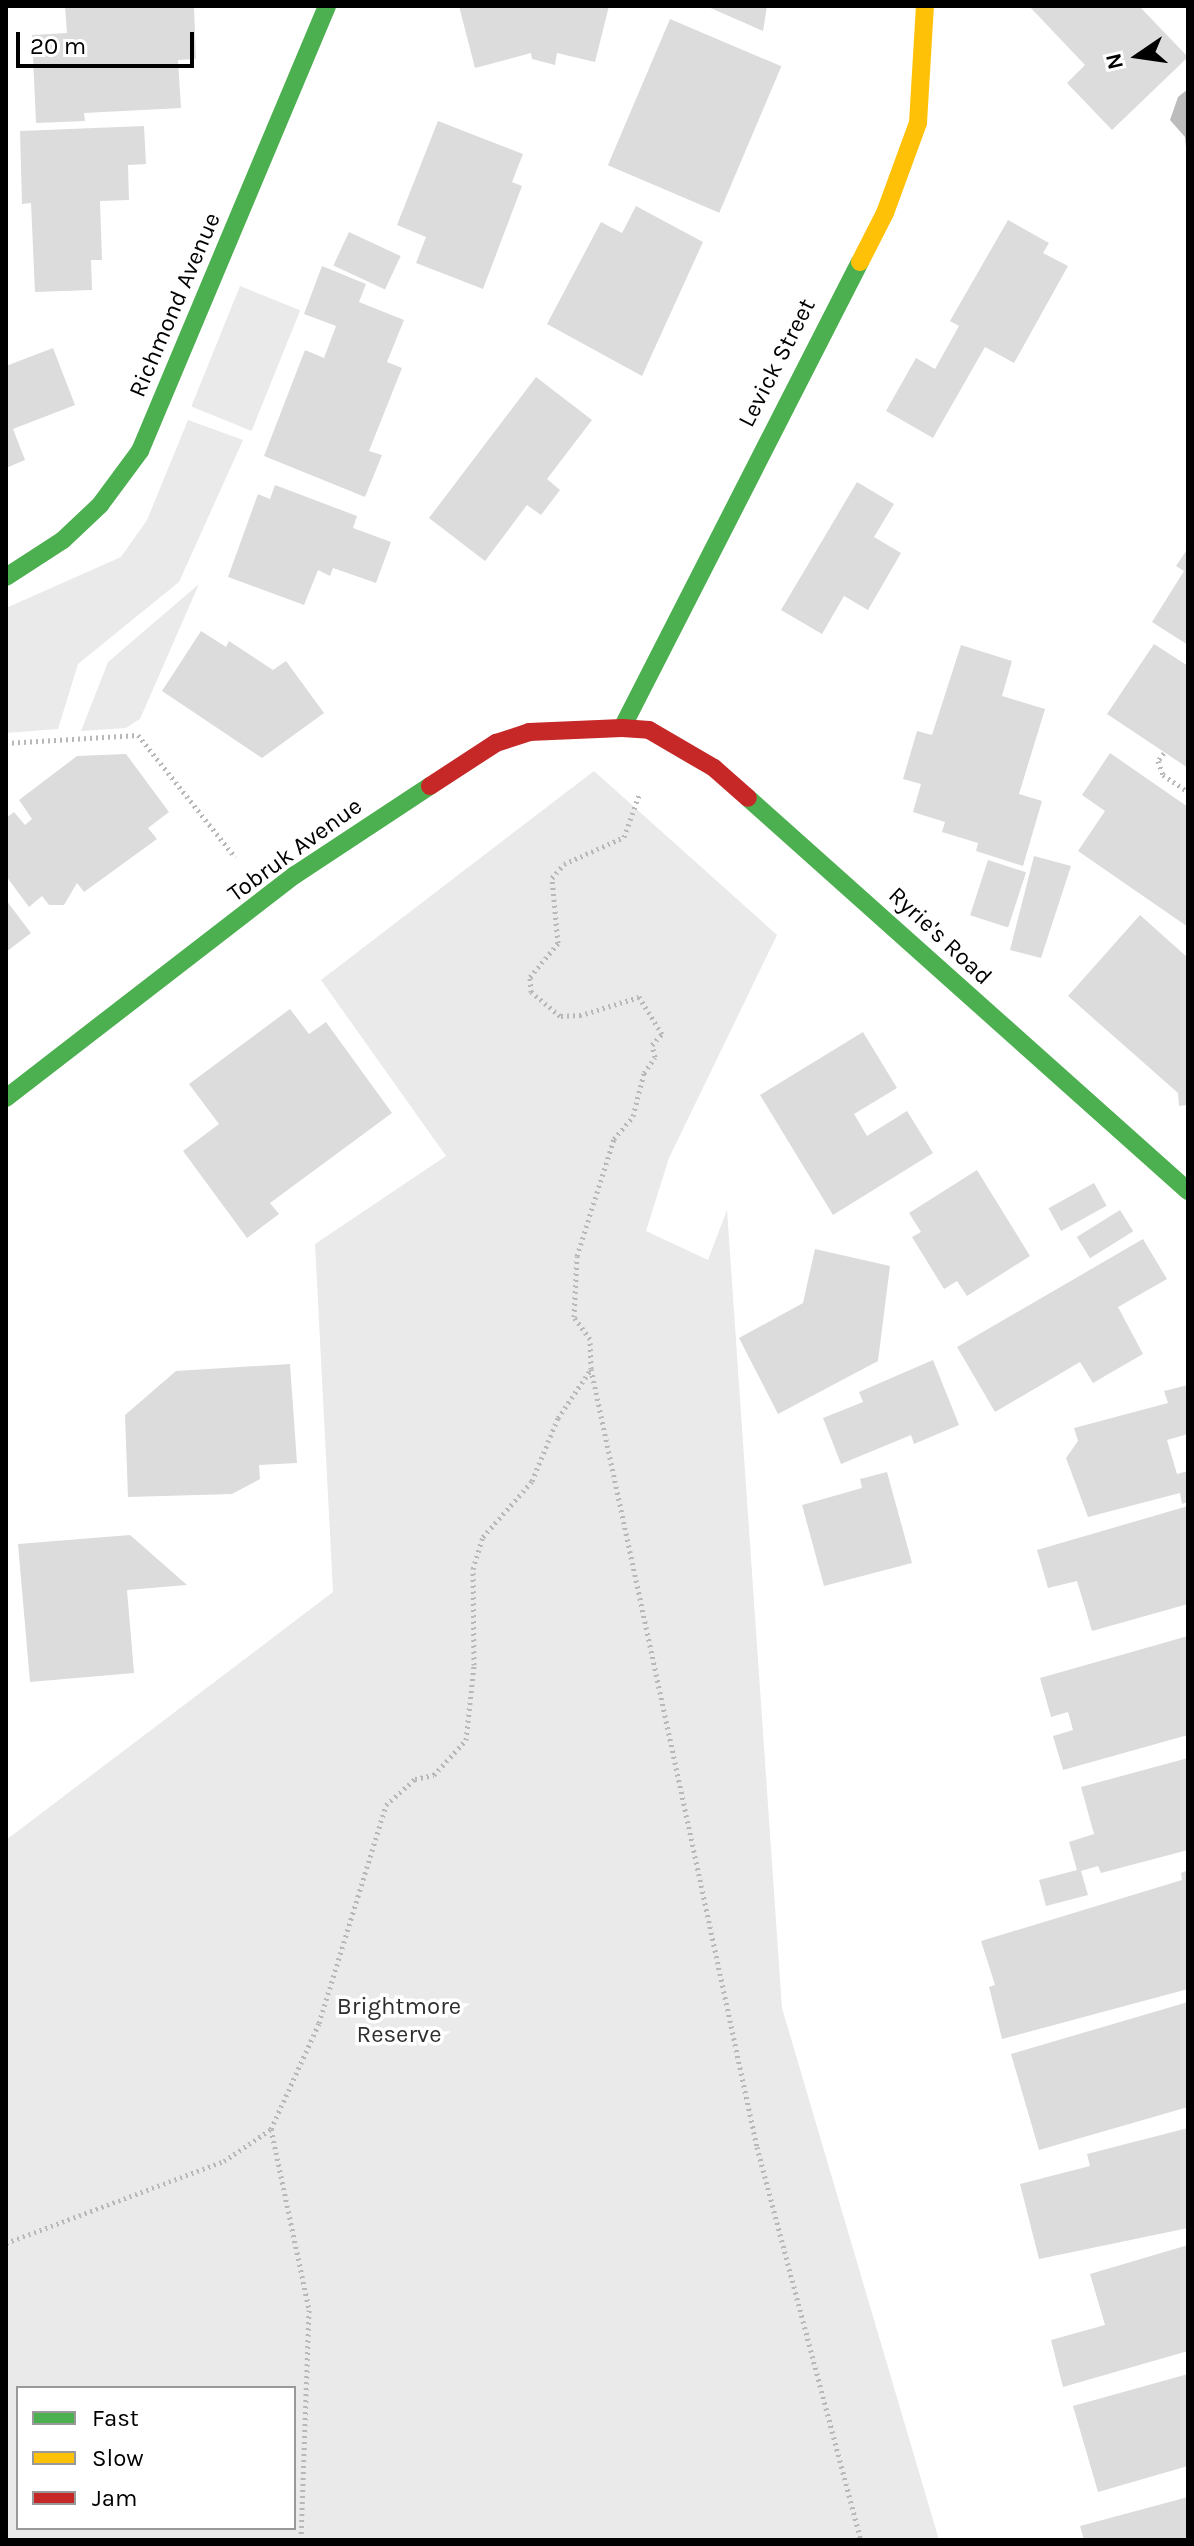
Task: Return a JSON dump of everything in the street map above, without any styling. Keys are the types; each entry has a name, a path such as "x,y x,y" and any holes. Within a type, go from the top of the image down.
{"street":[{"name":"Richmond Avenue","path":"6,577 63,540 100,505 140,451 327,6"},
{"name":"Levick Street","path":"622,728 709,549 885,213 918,123 925,6"},
{"name":"Tobruk Avenue","path":"6,1098 295,875 496,743 529,732 622,728 649,730"},
{"name":"Ryrie's Road","path":"649,730 714,768 1188,1191"}],"path":[{"path":"6,743 138,735 237,860 262,903"},
{"path":"1164,753 1158,761 1163,775 1188,792"},
{"path":"639,795 624,837 564,864 552,878 558,943 545,953 530,977 531,992 560,1016 639,997 662,1034 652,1045 655,1057 644,1073 633,1116 614,1139 577,1256 574,1317 590,1339 591,1369 757,2147 861,2540"},
{"path":"6,2243 224,2161 271,2129 319,2023 386,1805 415,1779 434,1775 466,1740 474,1665 473,1569 483,1537 532,1481 558,1418 591,1369"},
{"path":"271,2129 309,2310 301,2540"}],"green space":[{"path":"240,286 300,310 252,431 191,407"},
{"path":"188,420 243,440 179,582 78,664 58,729 6,733 6,608 121,557 147,520"},
{"path":"199,584 140,719 126,728 81,731 108,662"},
{"name":"Brightmore Reserve","path":"594,771 777,935 669,1158 646,1231 708,1260 727,1210 782,2008 939,2540 6,2540 6,1840 333,1592 315,1244 446,1156 321,980"}],"shaded area":[{"path":"1188,89 1188,169 1185,137 1170,120 1178,97"}],"building":[{"path":"65,6 194,8 196,59 178,60 181,108 84,113 85,121 36,123 32,35 67,33"},
{"path":"459,6 609,6 595,62 557,53 555,65 532,59 531,53 475,68"},
{"path":"706,6 767,6 763,31"},
{"path":"1029,6 1139,6 1188,57 1112,130 1067,83 1085,65"},
{"path":"670,19 781,66 719,213 608,165"},
{"path":"438,121 523,154 512,182 522,186 483,289 416,263 426,237 397,225"},
{"path":"144,126 146,164 128,165 129,200 100,201 102,260 91,260 92,290 35,292 31,203 22,204 20,131"},
{"path":"636,206 703,242 642,376 547,324 601,222 622,233"},
{"path":"1008,220 1049,243 1043,253 1068,266 1014,363 985,347 933,438 886,411 916,358 935,369 959,326 950,321"},
{"path":"349,232 401,256 385,290 333,266"},
{"path":"322,266 366,284 359,302 404,320 387,362 402,368 369,451 382,455 365,497 264,456 305,350 324,358 336,326 304,314"},
{"path":"53,348 75,405 13,429 25,460 6,468 6,366"},
{"path":"536,377 592,420 547,479 560,490 541,515 527,505 485,561 429,518"},
{"path":"857,482 894,504 874,537 901,553 868,610 844,596 822,634 781,610"},
{"path":"275,485 357,516 353,528 391,542 376,583 333,568 330,576 318,570 304,605 228,577 258,494 270,499"},
{"path":"1188,548 1188,645 1152,622 1184,571 1176,566"},
{"path":"201,631 226,647 229,641 273,670 286,661 324,713 262,758 162,691"},
{"path":"1154,644 1188,666 1188,768 1107,714"},
{"path":"961,645 1012,661 1002,696 1045,709 1019,794 1042,801 1023,866 976,851 978,843 942,832 945,822 913,812 921,784 903,779 917,731 932,735"},
{"path":"1110,753 1188,807 1188,927 1078,851 1105,811 1082,795"},
{"path":"126,754 169,812 148,828 157,839 84,892 77,883 64,905 49,905 42,896 29,907 6,876 6,818 14,812 25,825 32,819 19,800 77,756"},
{"path":"1034,856 1071,866 1041,958 1010,950"},
{"path":"988,860 1026,872 1008,928 970,915"},
{"path":"6,900 31,933 6,952"},
{"path":"1140,915 1188,958 1188,1105 1179,1106 1178,1093 1068,996"},
{"path":"290,1009 309,1034 326,1022 392,1113 270,1203 279,1214 247,1238 183,1151 219,1124 189,1084"},
{"path":"863,1032 897,1088 854,1114 867,1136 907,1111 933,1153 833,1215 760,1095"},
{"path":"977,1170 1030,1256 967,1296 957,1281 944,1289 912,1237 921,1232 909,1213"},
{"path":"1094,1183 1107,1206 1061,1231 1049,1208"},
{"path":"1120,1210 1133,1231 1090,1258 1077,1237"},
{"path":"1143,1239 1167,1279 1118,1307 1143,1354 1093,1383 1080,1362 995,1412 957,1347"},
{"path":"815,1249 890,1266 878,1361 778,1414 739,1338 803,1303"},
{"path":"933,1360 959,1425 914,1444 911,1435 841,1464 823,1418 863,1402 859,1392"},
{"path":"290,1364 297,1463 259,1465 260,1479 232,1494 128,1497 125,1415 176,1371"},
{"path":"1188,1385 1188,1434 1167,1440 1177,1474 1188,1471 1188,1502 1182,1504 1180,1493 1088,1517 1066,1458 1078,1441 1074,1428 1168,1403 1164,1391"},
{"path":"887,1472 912,1563 824,1586 802,1505 862,1488 860,1479"},
{"path":"1188,1506 1188,1604 1092,1631 1077,1581 1048,1588 1037,1550"},
{"path":"130,1535 187,1585 127,1590 134,1673 30,1682 18,1544"},
{"path":"1188,1636 1188,1735 1063,1770 1053,1736 1073,1730 1068,1712 1051,1717 1040,1678"},
{"path":"1188,1758 1188,1850 1101,1873 1098,1866 1081,1871 1088,1895 1046,1906 1039,1880 1077,1870 1069,1842 1094,1834 1081,1787"},
{"path":"1188,1870 1188,1989 1002,2039 989,1987 995,1985 981,1941 1182,1880 1181,1873"},
{"path":"1188,2002 1188,2107 1039,2150 1011,2054"},
{"path":"1188,2128 1188,2228 1039,2259 1020,2184 1090,2166 1087,2154"},
{"path":"1188,2245 1188,2351 1063,2387 1051,2340 1105,2325 1090,2274"},
{"path":"1188,2374 1188,2466 1098,2492 1073,2406"},
{"path":"1188,2497 1188,2540 1084,2540 1080,2526"}],"traffic: fast":[{"path":"6,577 63,540 100,505 140,451 327,6"},
{"path":"622,728 860,262"},
{"path":"6,1098 295,875 430,786"},
{"path":"748,798 1188,1191"}],"traffic: slow":[{"path":"860,262 885,213 918,123 925,6"}],"traffic: jam":[{"path":"430,786 496,743 529,732 622,728 649,730 714,768 748,798"}]}
